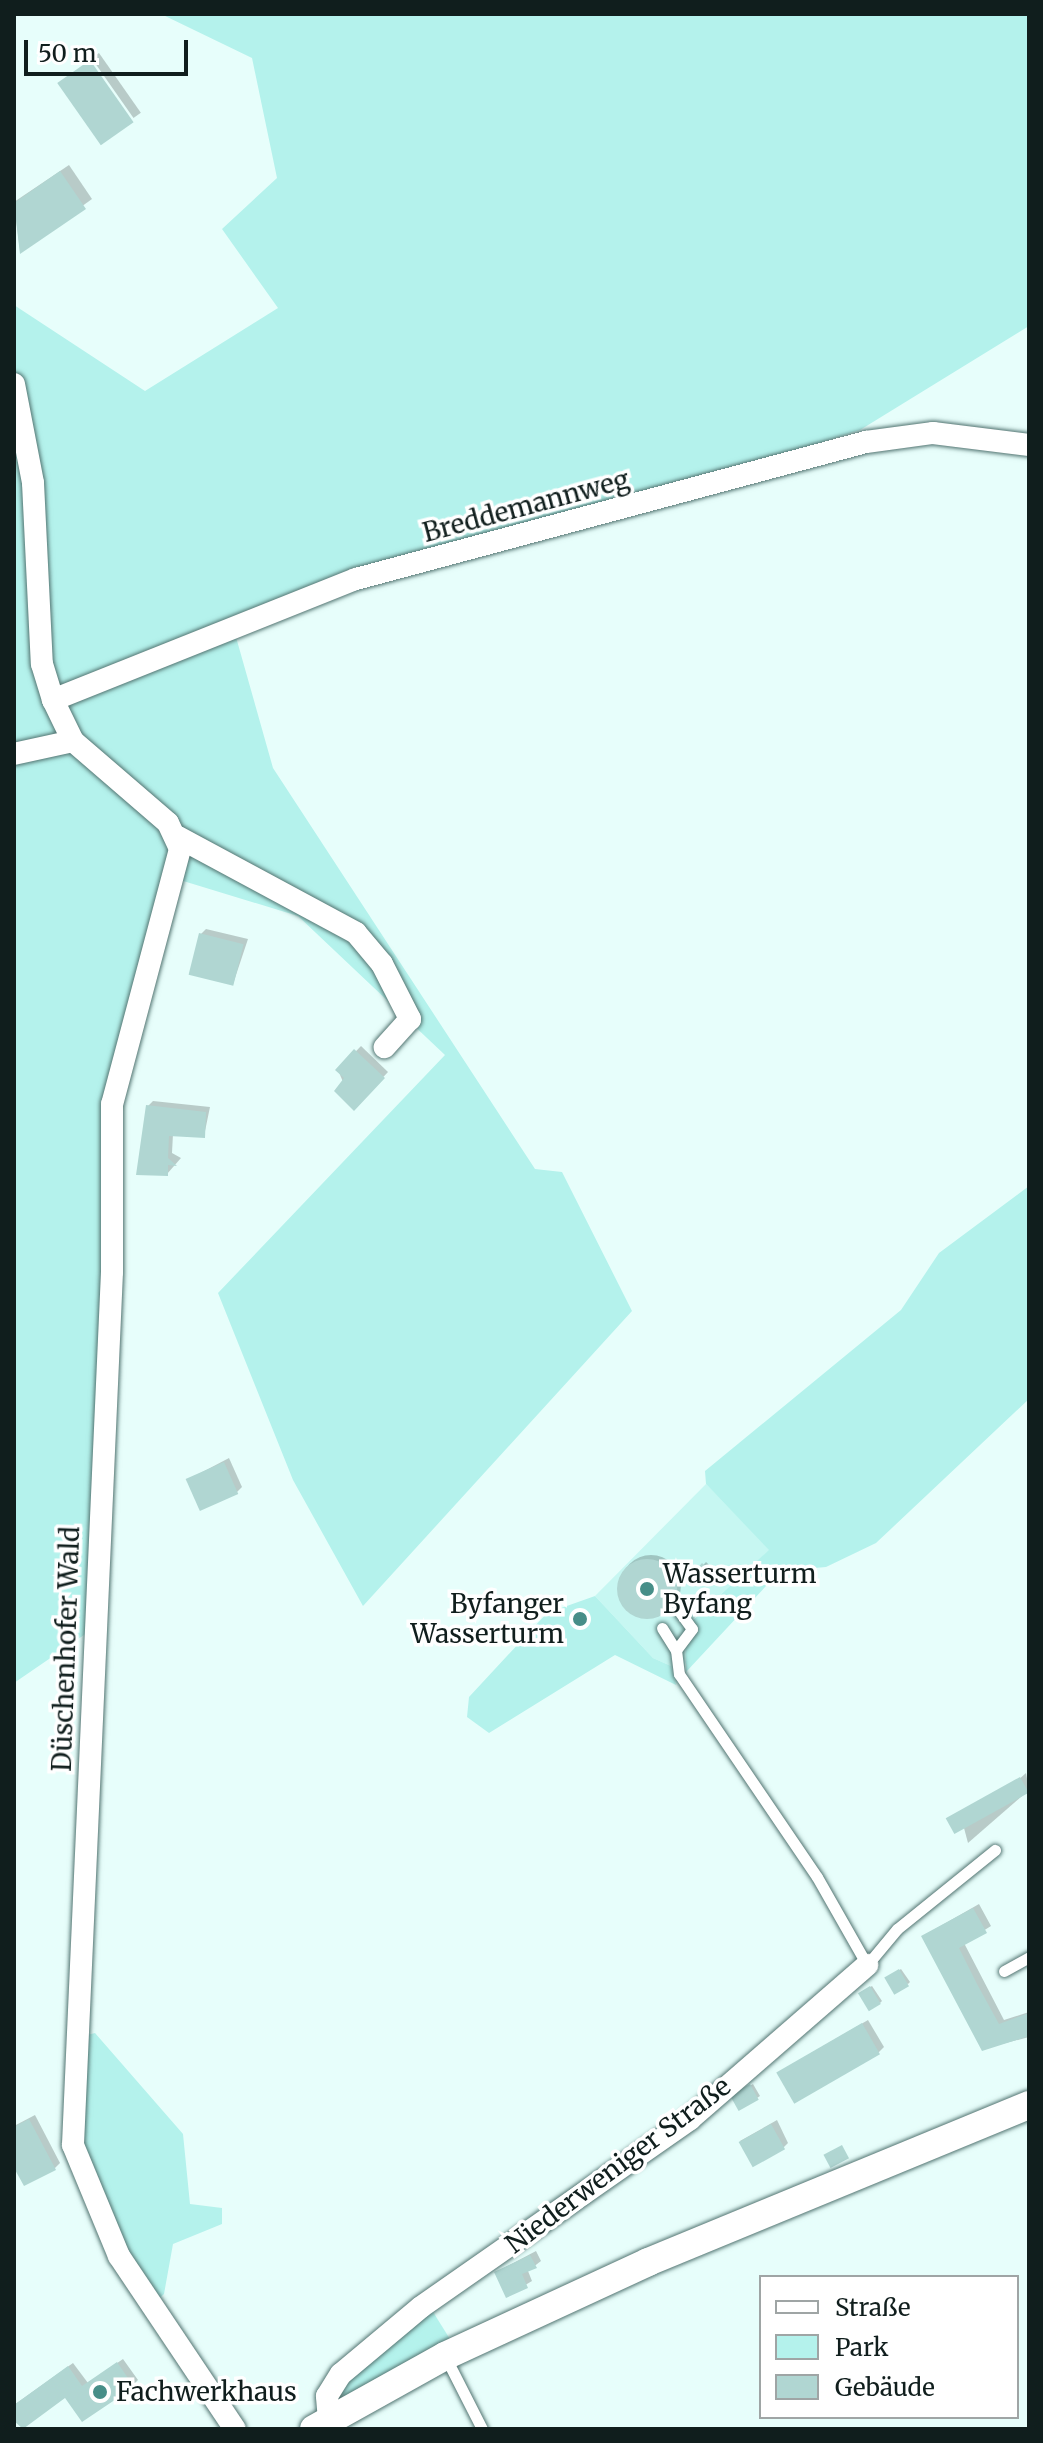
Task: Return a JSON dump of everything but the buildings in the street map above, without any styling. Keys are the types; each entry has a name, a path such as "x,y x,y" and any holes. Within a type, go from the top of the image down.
{"street":[{"path":"14,384 33,483 42,664 53,700 73,741 178,837 356,933 382,964 410,1019 385,1047"},
{"name":"Breddemannweg","path":"53,700 356,579 853,446 933,433 1029,445"},
{"path":"14,754 73,741"},
{"name":"Düschenhofer Wald","path":"178,837 176,870 136,994 112,1104 112,1272 73,2145 119,2256 235,2429"},
{"name":"Niederweniger Straße","path":"321,2424 327,2396 341,2374 421,2307 690,2119 867,1965"},
{"name":"Niederweniger Straße","path":"321,2424 445,2356 662,2256 1029,2105"}],"lane":[{"path":"676,1650 692,1629 679,1611"},
{"path":"662,1628 676,1650 694,1699 817,1877 867,1965"},
{"name":"Niederweniger Straße","path":"867,1965 897,1929 995,1850"},
{"path":"1004,1971 1029,1957"},
{"path":"445,2356 482,2429"}],"shaded area":[{"path":"706,1484 770,1550 691,1621 700,1630 676,1685 671,1666 653,1658 595,1596"}],"green space":[{"path":"161,14 1029,14 1029,326 860,430 234,630 273,768 535,1169 562,1172 632,1311 363,1606 293,1480 218,1293 445,1055 298,916 180,880 124,1047 100,1624 14,1683 14,305 145,391 278,308 222,229 277,178 252,58"},
{"path":"1029,1186 1029,1399 876,1543 826,1567 792,1570 766,1586 686,1672 686,1644 699,1630 691,1622 769,1550 706,1484 705,1471 901,1310 939,1253"},
{"path":"595,1596 653,1658 671,1666 676,1685 615,1655 489,1733 467,1717 469,1697 547,1613"},
{"path":"95,2033 183,2134 190,2204 222,2208 222,2224 173,2244 164,2294 153,2304 78,2160 83,2036"},
{"path":"430,2307 453,2344 347,2398 339,2391 341,2381"}],"place":[{"name":"Wasserturm Byfang","path":"647,1589"},
{"name":"Byfanger Wasserturm","path":"580,1619"},
{"name":"Fachwerkhaus","path":"100,2392"}]}
